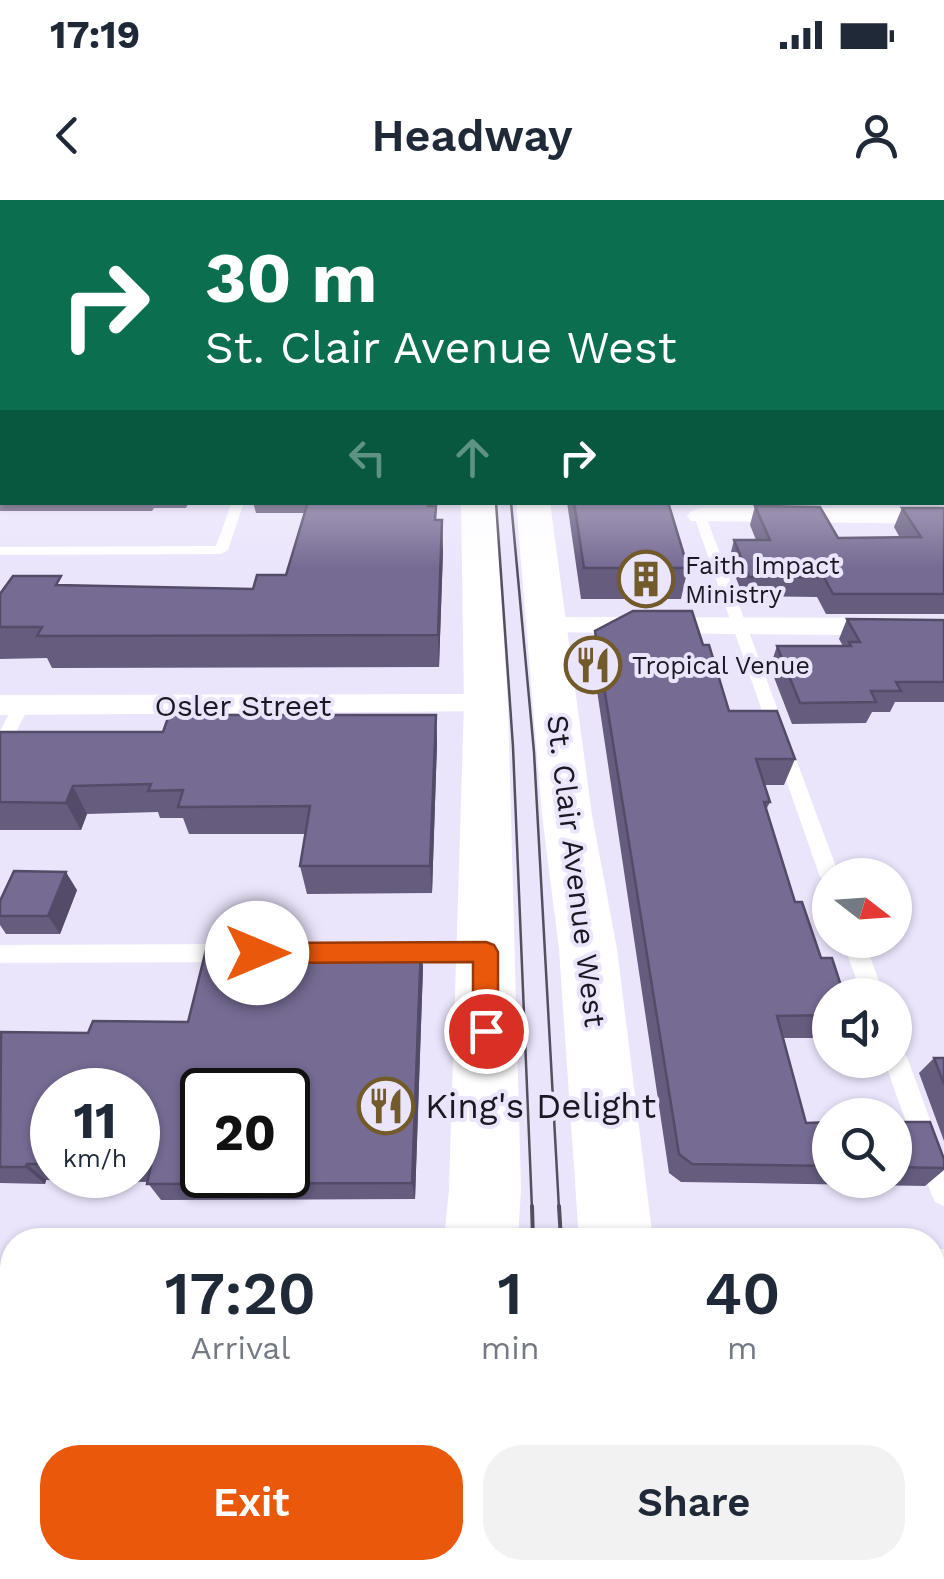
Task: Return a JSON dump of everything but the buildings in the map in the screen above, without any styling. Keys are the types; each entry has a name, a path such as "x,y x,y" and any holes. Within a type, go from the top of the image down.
{"main road":[{"path":"478,505 486,704 486,1190 482,1228"},
{"name":"St. Clair Avenue West","path":"533,505 567,815 588,949 615,1228"}],"street":[{"path":"700,516 944,516"},
{"path":"547,626 944,627"},
{"name":"Osler Street","path":"11,705 486,704"}],"lane":[{"path":"0,551 221,550 237,505"},
{"path":"700,516 823,858"},
{"path":"0,747 11,705"},
{"path":"384,953 486,952"},
{"path":"0,954 249,953"},
{"path":"903,1078 944,1193"}],"tram line":[{"path":"496,505 513,747 532,1209"},
{"path":"511,505 534,752 559,1209"},
{"path":"532,1206 533,1228"},
{"path":"559,1206 560,1228"}],"place":[{"name":"Faith Impact Ministry","path":"646,579"},
{"name":"Tropical Venue","path":"593,665"},
{"name":"King's Delight","path":"386,1106"}],"route":[{"path":"257,953 486,952 486,1031"}]}
